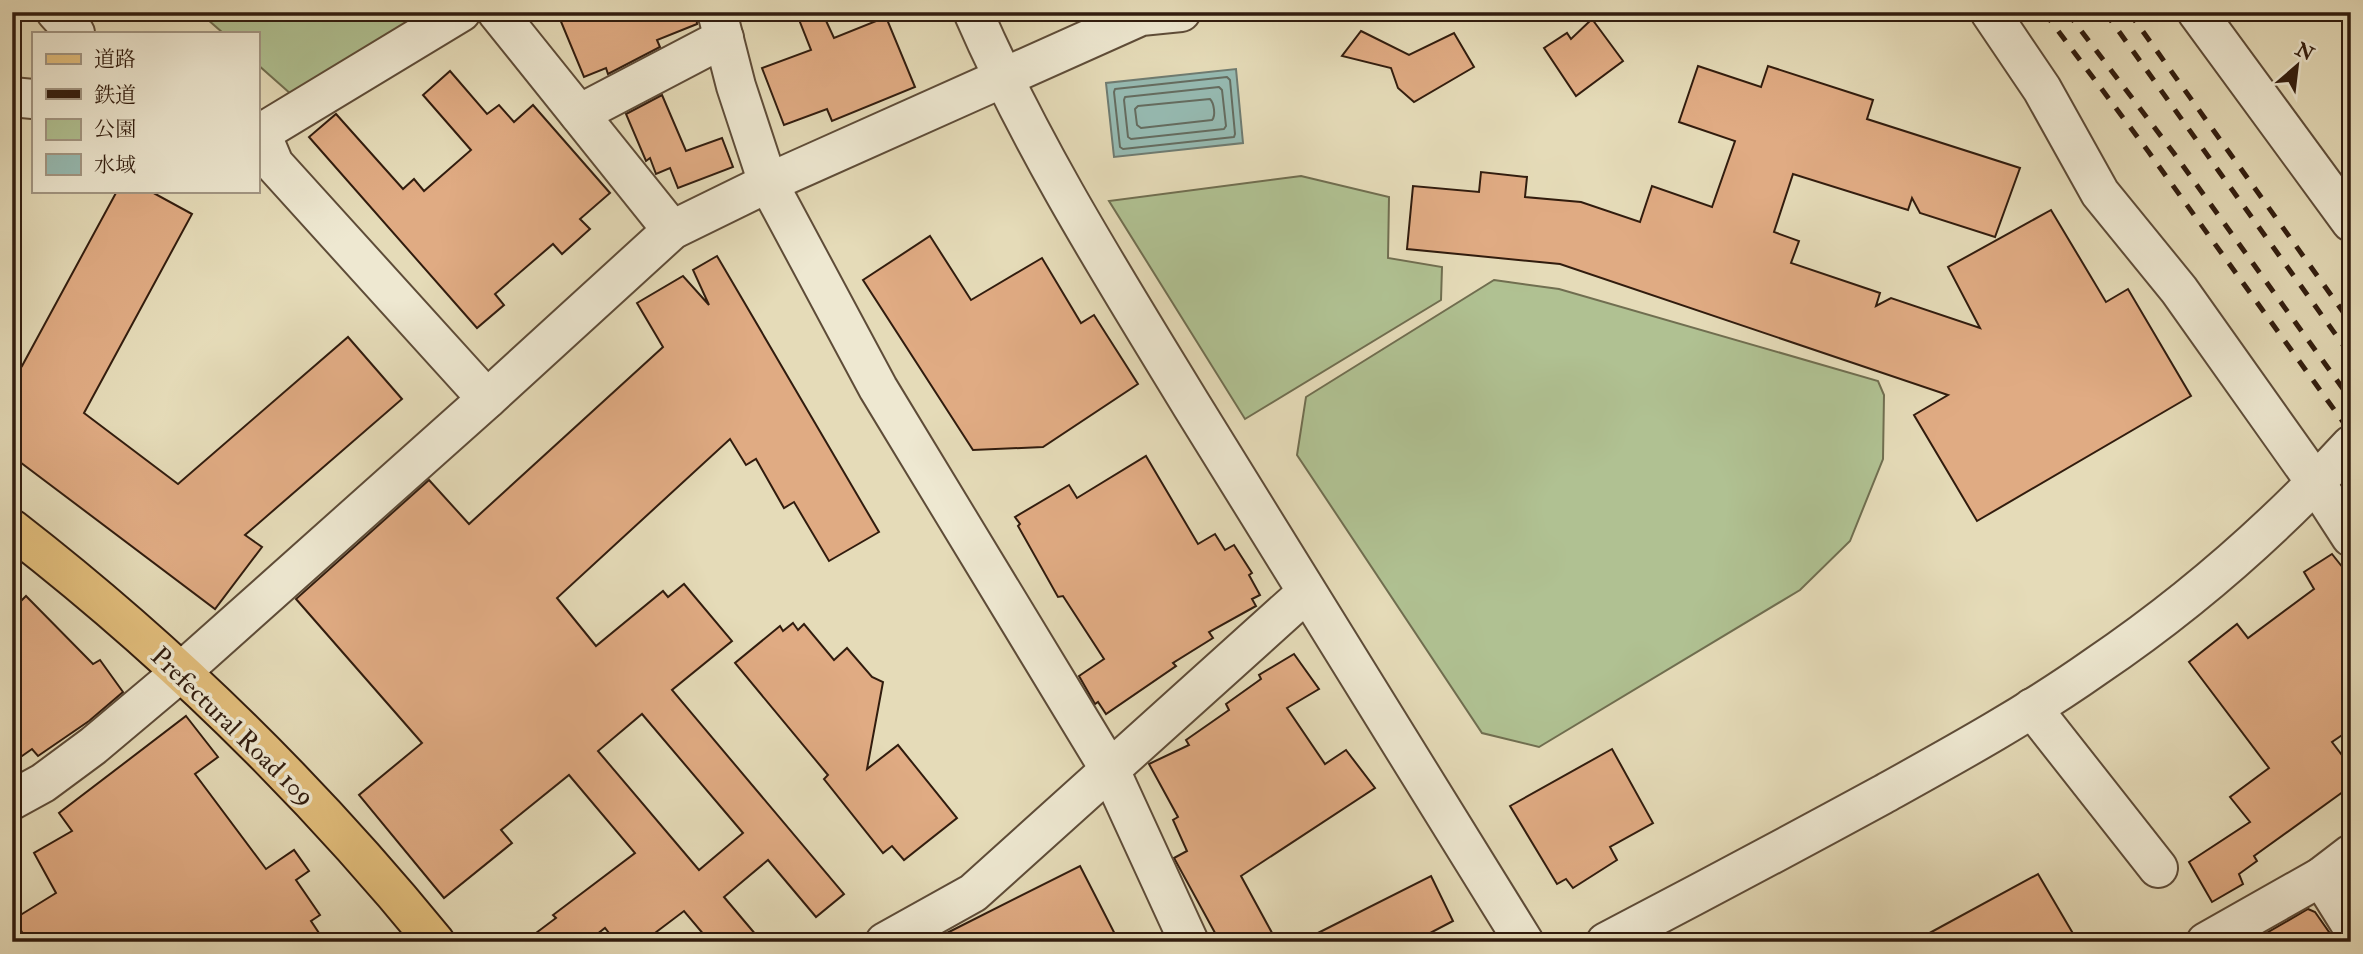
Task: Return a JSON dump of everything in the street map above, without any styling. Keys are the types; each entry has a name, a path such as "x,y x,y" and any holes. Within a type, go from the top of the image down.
{"main road":[{"name":"Prefectural Road 109","path":"12,529 76,579 181,672 277,763 388,884 435,942"}],"street":[{"path":"56,12 74,32"},
{"path":"461,12 259,133 274,164 487,399"},
{"path":"496,12 672,230"},
{"path":"973,12 1002,80 1118,286 1524,942"},
{"path":"12,800 43,783 93,746 181,672 672,230 768,183 1141,16 1181,12"},
{"path":"1990,12 2042,89 2100,192 2179,290 2332,466 2351,537"},
{"path":"2197,12 2338,180 2351,222"},
{"path":"579,114 720,25 736,86 768,183 878,388 1110,770 1189,942"},
{"path":"12,97 32,99"},
{"path":"1606,942 1946,760 2095,667 2168,614 2332,466"},
{"path":"886,942 973,893 1306,593"},
{"path":"2032,708 2158,868"},
{"path":"2206,942 2321,877 2351,854"},
{"path":"2321,877 2351,925"}],"green space":[{"path":"199,12 426,12 292,95 259,66 259,32 222,32"},
{"path":"1301,176 1389,197 1388,258 1442,267 1441,300 1245,419 1109,201"},
{"path":"1494,280 1559,289 1878,381 1884,395 1883,459 1850,541 1800,590 1539,747 1482,733 1297,455 1306,397"}],"water":[{"path":"1236,69 1243,143 1114,157 1106,83"}],"building":[{"path":"557,12 696,12 697,24 657,40 660,47 608,74 606,68 584,77"},
{"path":"796,12 822,12 834,38 886,17 915,87 832,121 827,109 784,125 762,68 811,50"},
{"path":"1592,19 1623,61 1576,96 1544,48 1567,33 1571,39"},
{"path":"1361,31 1409,55 1454,33 1474,67 1414,102 1398,88 1391,68 1342,56"},
{"path":"1698,66 1761,87 1768,66 1873,100 1867,119 2020,168 1995,237 1920,213 1912,198 1908,210 1793,174 1774,232 1799,241 1791,263 1880,293 1876,306 1891,298 1980,328 1948,267 2051,210 2106,302 2128,289 2191,396 1977,521 1914,415 1948,395 1560,264 1407,249 1413,186 1479,192 1481,172 1527,177 1525,197 1581,202 1640,222 1652,186 1712,207 1735,141 1679,122"},
{"path":"450,71 487,114 499,105 514,122 533,105 610,193 580,219 590,229 562,254 553,244 495,294 504,305 477,328 309,137 336,114 403,189 414,179 424,191 471,150 423,95"},
{"path":"662,95 686,151 722,138 733,167 678,188 670,168 656,174 650,158 646,161 626,114"},
{"path":"116,192 152,192 192,214 84,413 178,484 348,337 402,399 245,535 262,547 215,609 12,456 12,359 22,366"},
{"path":"930,236 971,300 1042,258 1081,323 1094,315 1138,384 1043,447 973,450 863,280"},
{"path":"717,256 879,532 829,561 794,502 784,508 756,459 746,465 730,439 557,598 596,646 663,591 668,597 684,584 732,641 672,690 844,894 816,917 768,860 724,897 762,942 710,942 684,911 643,942 616,942 605,928 587,942 524,942 556,918 553,915 635,853 569,775 501,830 512,843 444,898 359,795 422,743 296,599 429,480 469,524 663,347 637,303 683,276 709,305 693,270","holes":["642,714 743,833 699,870 598,751"]},
{"path":"1146,456 1198,544 1215,534 1225,550 1234,545 1252,573 1249,575 1260,595 1252,599 1256,606 1209,632 1213,638 1173,663 1176,666 1106,714 1098,702 1095,704 1079,676 1104,659 1063,596 1058,597 1015,517 1069,485 1077,498"},
{"path":"2332,554 2351,578 2351,729 2332,742 2351,767 2351,786 2254,856 2257,861 2239,874 2243,884 2212,902 2189,862 2250,822 2230,797 2269,768 2189,662 2237,624 2248,638 2314,589 2304,572"},
{"path":"26,596 93,664 100,660 123,692 89,721 38,756 32,749 12,763 12,610"},
{"path":"793,623 798,630 804,624 834,660 847,648 872,677 883,682 867,769 898,745 957,818 904,860 892,846 883,853 824,779 828,775 735,663 780,626 783,631"},
{"path":"1294,654 1319,689 1287,708 1325,764 1346,750 1375,788 1241,876 1277,942 1220,942 1174,858 1187,851 1173,820 1178,817 1149,764 1189,745 1186,740 1229,710 1226,704 1261,679 1259,675"},
{"path":"186,716 218,757 195,774 266,869 294,850 309,871 296,880 320,915 311,921 325,942 28,942 14,919 56,893 34,853 72,831 59,813"},
{"path":"1612,749 1653,823 1610,847 1617,860 1573,888 1566,879 1557,884 1510,806"},
{"path":"1080,866 1119,942 930,942 937,938"},
{"path":"2038,874 2078,942 1913,942"},
{"path":"1431,876 1453,921 1413,942 1300,942"},
{"path":"2308,909 2315,912 2336,942 2251,942"}],"railway":[{"path":"2044,12 2148,151 2351,433"},
{"path":"2067,12 2173,152 2351,400"},
{"path":"2105,12 2351,356"},
{"path":"2129,12 2351,323"}]}
